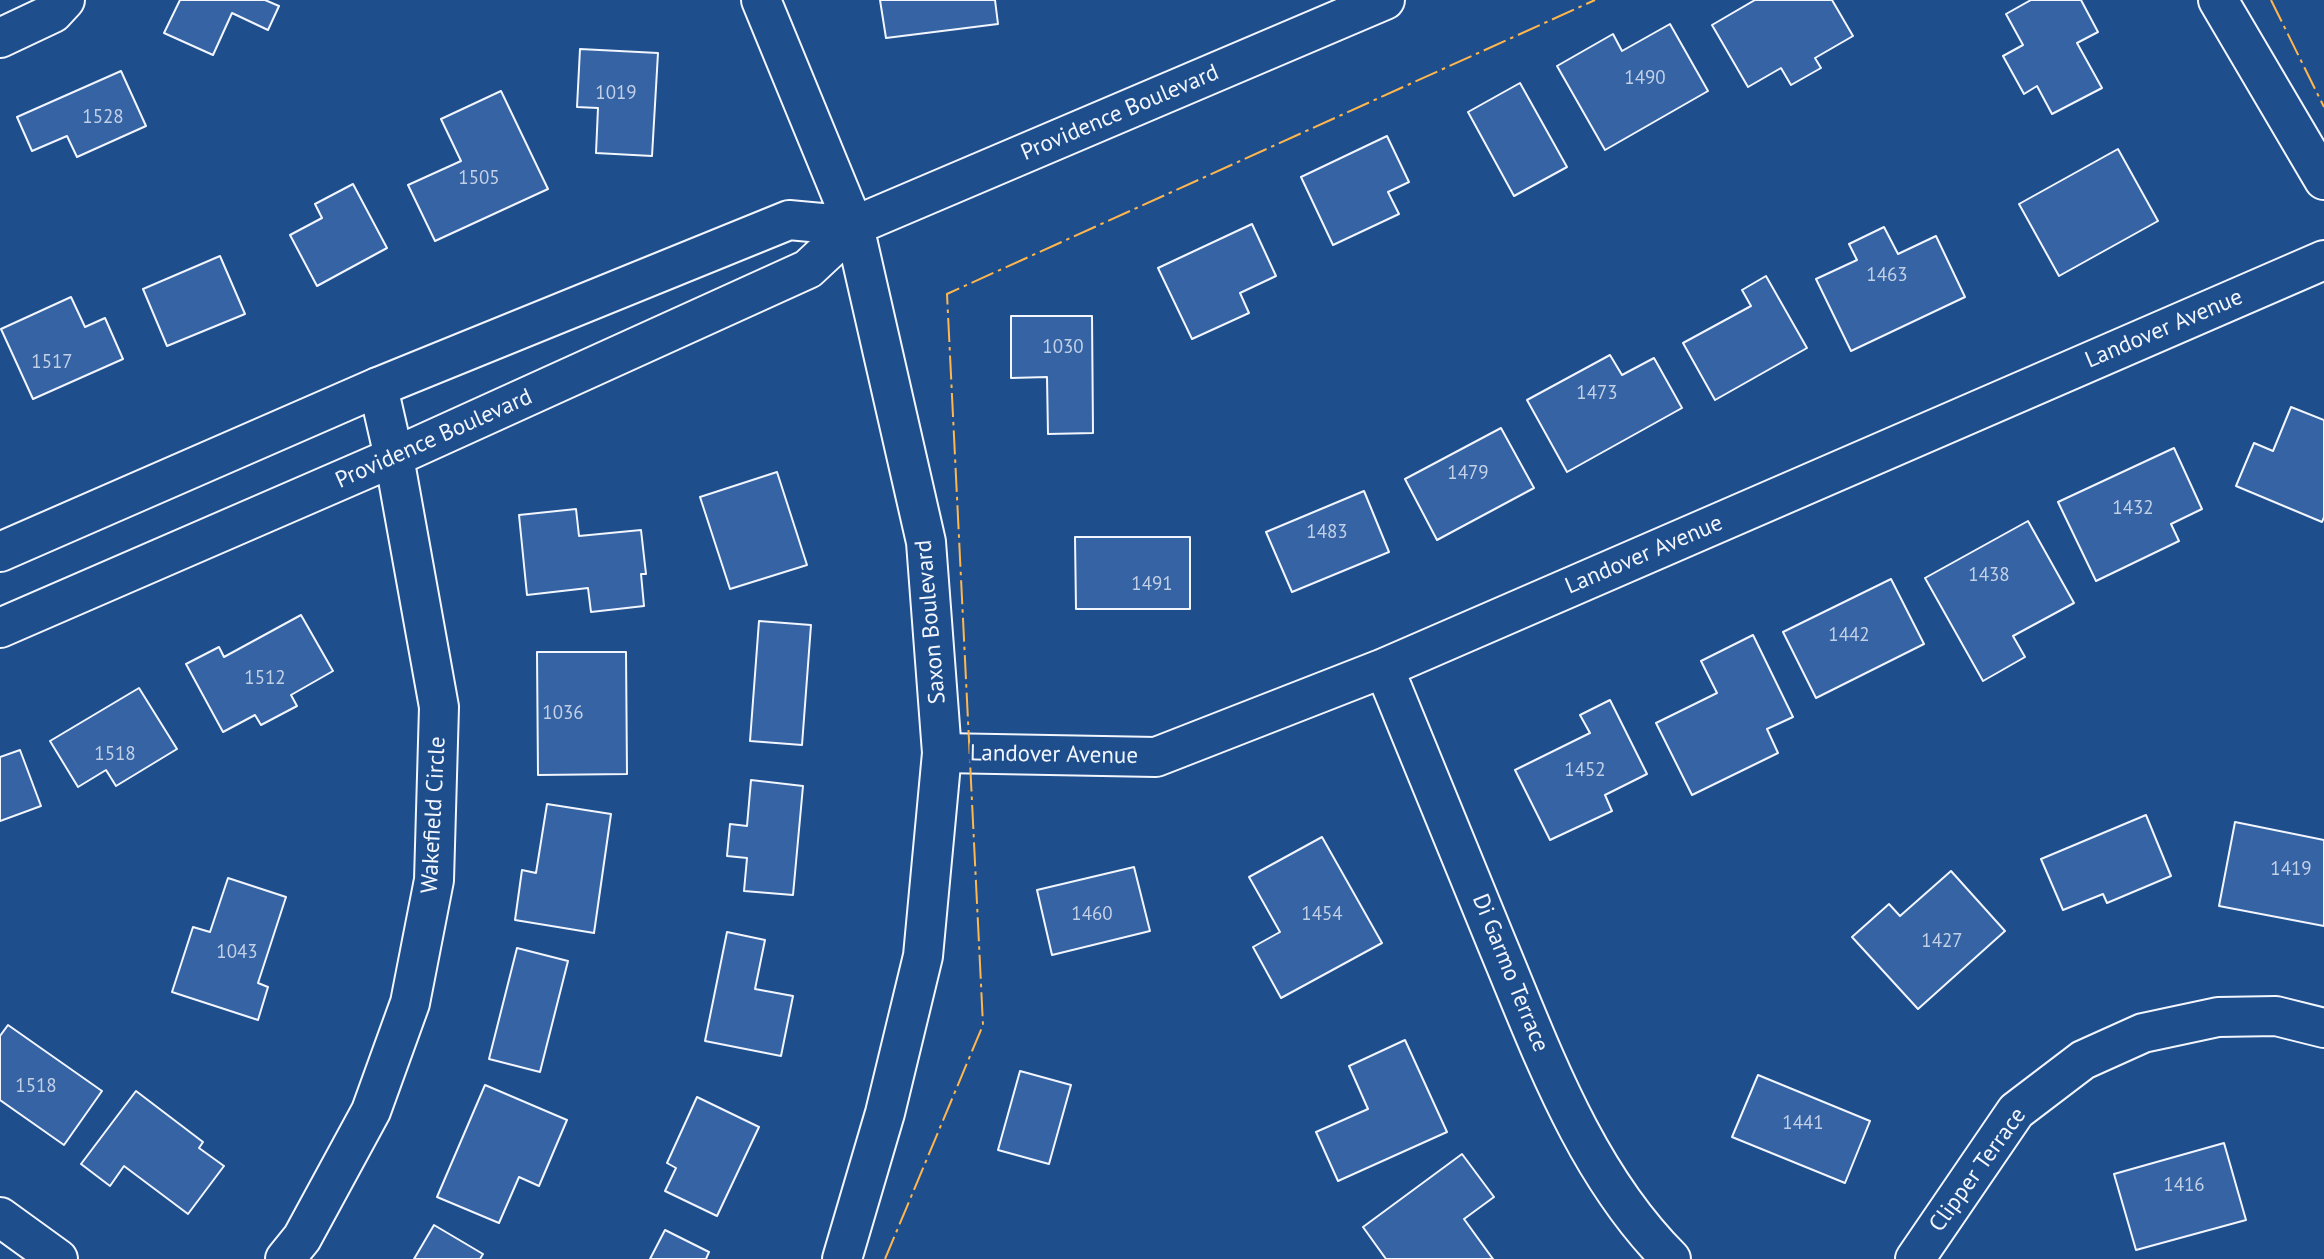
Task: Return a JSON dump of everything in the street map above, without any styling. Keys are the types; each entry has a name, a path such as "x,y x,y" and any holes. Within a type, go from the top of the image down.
{"street":[{"path":"0,38 53,13 65,0"},
{"name":"Saxon Boulevard","path":"761,0 854,226 926,542 942,753 923,956 885,1113 842,1259"},
{"name":"Providence Boulevard","path":"0,628 394,457 808,269 854,226 1385,0"},
{"path":"2218,0 2324,180"},
{"name":"Providence Boulevard","path":"0,552 378,387 789,220 854,226"},
{"name":"Landover Avenue","path":"942,753 1156,757 1384,668 2324,260"},
{"name":"Wakefield Circle","path":"285,1259 302,1238 371,1111 410,1003 434,880 439,707 394,457 378,387"},
{"name":"Di Garmo Terrace","path":"1384,668 1546,1062 1607,1181 1651,1239 1671,1259"},
{"name":"Clipper Terrace","path":"1915,1259 2016,1111 2082,1060 2143,1033 2218,1017 2276,1016 2324,1028"},
{"path":"0,1217 58,1259"}],"building":[{"path":"180,0 265,0 279,6 268,30 232,13 213,55 164,33"},
{"path":"880,0 995,0 998,24 886,38"},
{"path":"1755,0 1832,0 1853,36 1815,58 1821,68 1791,85 1781,68 1748,87 1712,25"},
{"path":"2031,0 2081,0 2098,32 2077,43 2102,88 2052,114 2037,86 2024,94 2003,56 2023,45 2006,14"},
{"path":"1670,24 1708,91 1605,150 1557,66 1613,34 1622,51"},
{"path":"580,49 658,53 652,156 596,153 598,108 577,107"},
{"path":"121,71 146,126 77,157 67,136 32,151 17,117"},
{"path":"1520,83 1567,167 1514,196 1468,112"},
{"path":"501,91 548,189 435,241 408,185 461,161 441,119"},
{"path":"1387,136 1409,182 1388,192 1399,214 1333,245 1301,177"},
{"path":"2118,149 2158,221 2059,276 2019,204"},
{"path":"353,184 387,248 317,286 290,235 322,218 315,204"},
{"path":"1252,224 1276,276 1240,293 1249,313 1192,339 1158,268"},
{"path":"1884,227 1898,254 1936,236 1965,297 1851,351 1816,279 1857,260 1849,244"},
{"path":"220,256 245,314 167,346 143,289"},
{"path":"1766,276 1807,348 1715,400 1683,343 1751,306 1742,290"},
{"path":"71,297 85,327 105,318 123,359 33,399 1,329"},
{"path":"1011,316 1092,316 1093,433 1048,434 1047,377 1011,378"},
{"path":"1610,355 1622,375 1654,358 1682,408 1567,472 1527,400"},
{"path":"2291,407 2324,420 2322,522 2236,486 2254,443 2273,451"},
{"path":"1501,428 1534,488 1437,540 1405,479"},
{"path":"2174,448 2202,509 2171,524 2179,541 2096,581 2058,502"},
{"path":"777,472 807,565 730,589 700,497"},
{"path":"1364,491 1389,552 1292,592 1266,532"},
{"path":"576,509 579,536 641,530 646,574 641,574 644,606 591,612 588,588 527,595 519,515"},
{"path":"2028,521 2074,603 2013,636 2025,657 1983,681 1925,578"},
{"path":"1075,537 1190,537 1190,609 1076,609"},
{"path":"1891,579 1924,644 1816,698 1783,632"},
{"path":"301,615 333,671 291,695 297,706 261,725 255,715 223,732 186,664 219,647 224,657"},
{"path":"759,621 811,625 802,745 750,741"},
{"path":"1753,635 1793,717 1767,729 1778,753 1692,795 1656,723 1717,693 1701,661"},
{"path":"537,652 626,652 627,774 538,775"},
{"path":"139,688 177,749 116,786 106,770 78,787 50,741"},
{"path":"1610,700 1647,774 1605,795 1612,811 1550,840 1515,770 1590,733 1580,715"},
{"path":"20,750 41,806 0,821 0,757"},
{"path":"751,780 803,786 793,895 744,891 747,858 727,856 730,824 747,826"},
{"path":"547,804 611,814 594,933 515,920 522,870 536,873"},
{"path":"2146,815 2171,876 2107,903 2103,894 2063,910 2041,859"},
{"path":"2235,822 2324,840 2324,926 2219,906"},
{"path":"1322,837 1382,943 1281,998 1253,947 1280,932 1249,877"},
{"path":"1134,867 1150,931 1052,955 1037,890"},
{"path":"1951,871 2005,931 1918,1009 1852,937 1889,904 1900,916"},
{"path":"228,878 286,897 258,983 268,987 258,1020 172,992 193,927 210,932"},
{"path":"727,932 765,940 755,989 793,996 781,1056 705,1041"},
{"path":"517,948 568,961 540,1072 489,1059"},
{"path":"8,1025 102,1091 64,1145 0,1100 0,1036"},
{"path":"1405,1040 1447,1132 1338,1181 1316,1132 1368,1109 1349,1066"},
{"path":"1020,1071 1071,1085 1049,1164 998,1150"},
{"path":"1758,1075 1870,1121 1845,1183 1732,1137"},
{"path":"485,1085 567,1120 539,1186 519,1177 499,1223 437,1197"},
{"path":"136,1091 203,1142 199,1148 224,1166 188,1214 124,1166 110,1186 81,1164"},
{"path":"697,1097 759,1127 717,1216 665,1191 676,1168 667,1163"},
{"path":"2224,1143 2246,1220 2136,1250 2114,1174"},
{"path":"1462,1154 1494,1197 1464,1219 1493,1259 1386,1259 1363,1227"},
{"path":"434,1225 483,1254 480,1259 414,1259"},
{"path":"665,1230 709,1252 706,1259 650,1259"}],"power":[{"path":"885,1259 983,1025 947,294 1595,0"},
{"path":"2271,0 2324,107"}]}
